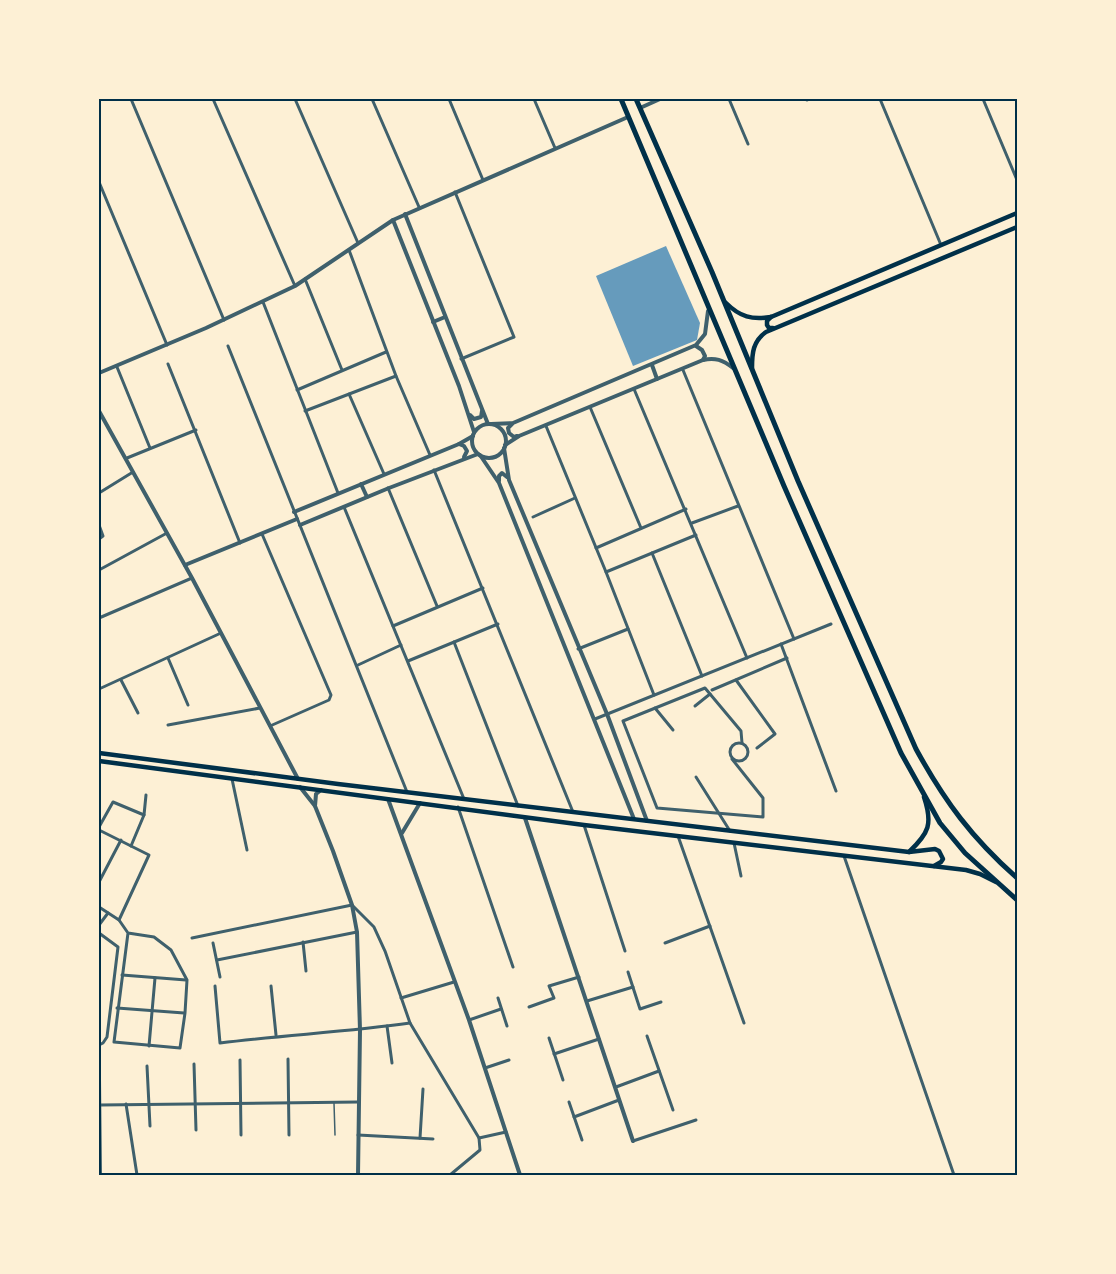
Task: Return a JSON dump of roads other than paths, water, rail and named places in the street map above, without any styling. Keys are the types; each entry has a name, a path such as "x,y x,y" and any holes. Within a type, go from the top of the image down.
{"main road":[{"path":"621,99 833,600 901,753 940,823 965,853 1017,900"},
{"path":"636,99 798,481 916,749 935,785 953,811 978,842 1016,877"},
{"path":"722,298 745,317 756,319 771,317 1017,213"},
{"path":"752,368 756,342 766,332 1017,227"},
{"path":"771,317 766,325 770,329 776,327"},
{"path":"833,600 848,595"},
{"path":"99,753 909,852 935,849 939,851 943,859 932,866"},
{"path":"147,767 148,760"},
{"path":"99,761 421,802 525,818 966,870 999,884"},
{"path":"909,852 921,840 929,824 929,813 923,795"}],"street":[{"path":"131,99 224,320"},
{"path":"213,99 295,286"},
{"path":"295,99 358,243"},
{"path":"372,99 419,207"},
{"path":"449,99 483,180"},
{"path":"534,99 555,148"},
{"path":"640,108 660,99"},
{"path":"729,99 748,144"},
{"path":"880,99 941,245"},
{"path":"983,99 1017,180"},
{"path":"99,373 224,320 295,286 393,219 628,117"},
{"path":"99,182 167,345"},
{"path":"455,192 514,338 461,359"},
{"path":"405,214 461,359 489,424 502,431 509,480"},
{"path":"393,219 469,414 474,434 474,447 499,483 634,819"},
{"path":"349,250 386,352 430,455"},
{"path":"305,279 342,370"},
{"path":"263,302 338,493"},
{"path":"294,512 459,444 483,425 513,423 695,346 705,334 709,307"},
{"path":"433,322 445,317"},
{"path":"228,346 358,665 407,792"},
{"path":"695,346 704,352 705,359 703,360"},
{"path":"297,390 386,352"},
{"path":"300,525 464,458 479,454 485,457 496,456 504,446 519,436 703,360 719,359 736,371"},
{"path":"168,364 240,543"},
{"path":"652,365 657,379"},
{"path":"117,367 150,448"},
{"path":"682,369 794,639"},
{"path":"305,411 396,376"},
{"path":"634,389 747,658"},
{"path":"349,394 384,474"},
{"path":"590,407 641,528"},
{"path":"469,414 474,419 478,419 483,410"},
{"path":"99,411 185,565 298,779"},
{"path":"513,423 508,428 509,433 514,437 519,436"},
{"path":"546,426 654,695"},
{"path":"127,458 196,430"},
{"path":"459,444 467,451 464,458"},
{"path":"434,470 573,812"},
{"path":"99,493 134,472"},
{"path":"499,483 499,476 502,473 505,474 607,714 647,821"},
{"path":"361,483 367,498"},
{"path":"388,488 437,606"},
{"path":"533,517 575,498"},
{"path":"692,523 738,506"},
{"path":"344,507 464,799"},
{"path":"596,548 686,509"},
{"path":"185,565 297,519"},
{"path":"99,525 103,536 99,539"},
{"path":"99,570 167,533"},
{"path":"262,534 331,698 270,726"},
{"path":"606,572 696,535"},
{"path":"652,553 702,676"},
{"path":"99,618 192,578"},
{"path":"541,590 552,587"},
{"path":"393,626 483,588"},
{"path":"408,661 498,624"},
{"path":"595,719 831,624"},
{"path":"578,648 628,629"},
{"path":"99,689 221,633"},
{"path":"454,642 518,806"},
{"path":"781,644 836,791"},
{"path":"358,665 401,645"},
{"path":"168,658 188,705"},
{"path":"695,706 711,692 787,658"},
{"path":"120,679 138,713"},
{"path":"736,680 775,734 757,748"},
{"path":"732,759 741,762 745,759 748,750 742,743 741,731 711,692 705,688 623,721 657,808 764,817 764,798 732,759 730,749 737,743 742,743"},
{"path":"168,725 260,708"},
{"path":"654,708 673,730"},
{"path":"696,777 730,831"},
{"path":"232,779 247,850"},
{"path":"299,787 315,807 333,851 352,905 357,932 360,1030 358,1175"},
{"path":"315,807 316,794 321,790"},
{"path":"131,846 144,815 146,795"},
{"path":"388,799 469,1020 520,1175"},
{"path":"119,920 149,855 99,828 112,802 144,815"},
{"path":"402,833 421,802"},
{"path":"458,807 513,967"},
{"path":"525,818 633,1141 696,1120"},
{"path":"584,825 625,951"},
{"path":"678,836 744,1023"},
{"path":"99,882 121,840"},
{"path":"734,843 741,876"},
{"path":"844,856 954,1175"},
{"path":"192,938 352,905"},
{"path":"352,905 374,927 385,951 410,1023 479,1138 480,1150 451,1175"},
{"path":"99,907 119,920 129,933 154,937 171,950 187,980 180,1048 114,1042 129,933"},
{"path":"99,925 108,913"},
{"path":"665,943 710,926"},
{"path":"217,960 357,932"},
{"path":"99,933 118,947 107,1037 99,1045"},
{"path":"303,942 306,971"},
{"path":"213,943 220,977"},
{"path":"628,972 640,1009 661,1002"},
{"path":"122,975 187,980"},
{"path":"528,1007 554,998 549,986 579,977"},
{"path":"149,1046 155,978"},
{"path":"402,998 455,981"},
{"path":"215,986 220,1043 410,1023"},
{"path":"271,986 276,1036"},
{"path":"587,1001 633,987"},
{"path":"498,998 507,1026"},
{"path":"117,1008 185,1013"},
{"path":"469,1020 501,1009"},
{"path":"387,1026 392,1063"},
{"path":"647,1036 673,1110"},
{"path":"549,1038 562,1080"},
{"path":"554,1054 599,1039"},
{"path":"288,1059 289,1135"},
{"path":"240,1060 241,1135"},
{"path":"485,1068 508,1060"},
{"path":"194,1064 196,1130"},
{"path":"147,1066 150,1126"},
{"path":"615,1087 660,1071"},
{"path":"99,1079 100,1175"},
{"path":"420,1138 423,1089"},
{"path":"574,1117 619,1100"},
{"path":"100,1105 358,1102"},
{"path":"568,1102 582,1140"},
{"path":"126,1104 137,1175"},
{"path":"479,1138 506,1132"},
{"path":"358,1135 433,1139"}],"lane":[{"path":"334,1102 335,1135"}],"water":[{"path":"666,246 700,323 697,340 633,366 596,276"}]}
